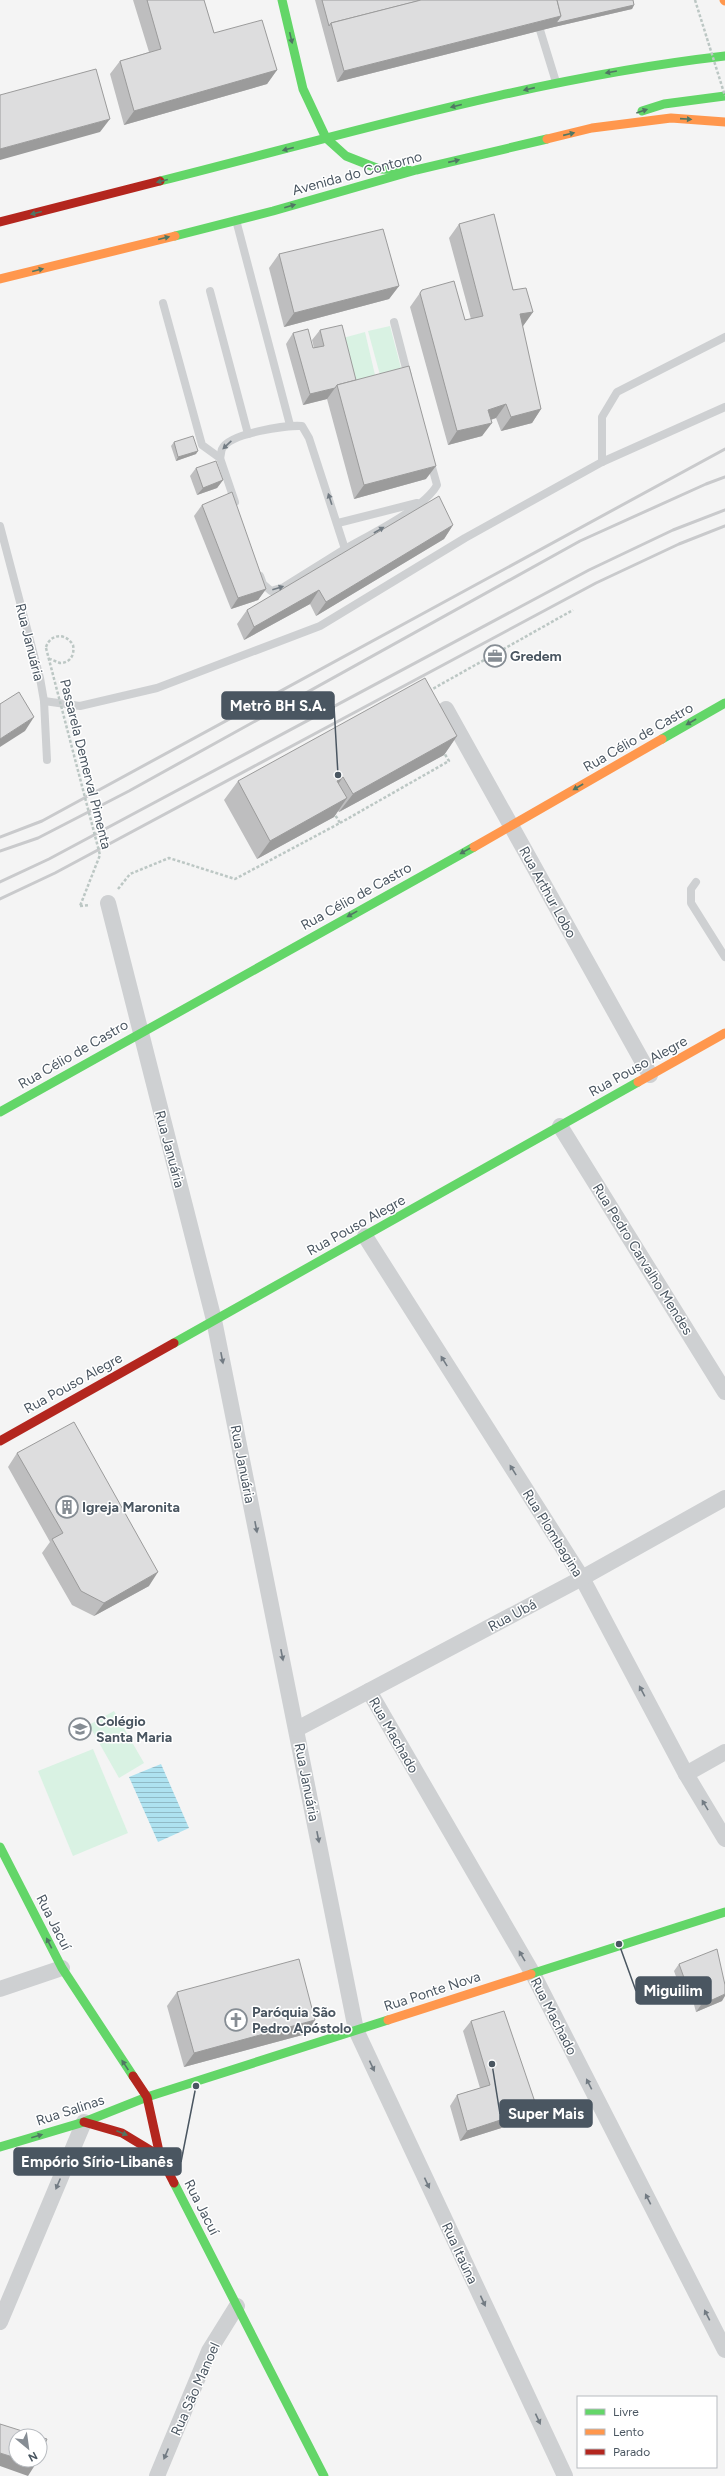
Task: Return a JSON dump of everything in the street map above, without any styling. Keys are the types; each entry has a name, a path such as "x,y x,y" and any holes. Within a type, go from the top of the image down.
{"street":[{"path":"282,0 302,89 326,138 346,156 379,169 416,170"},
{"path":"0,222 326,138 556,82 677,61 725,56"},
{"path":"677,61 711,68"},
{"path":"592,128 664,104 725,96"},
{"name":"Avenida do Contorno","path":"0,279 236,219 416,170 592,128 671,118 725,122"},
{"name":"Rua Célio de Castro","path":"0,1112 139,1032 511,826 725,703"},
{"name":"Rua Arthur Lobo","path":"446,709 650,1075"},
{"name":"Rua Januária","path":"108,903 139,1032 214,1320 356,2030"},
{"name":"Rua Pouso Alegre","path":"0,1441 725,1033"},
{"name":"Rua Pedro Carvalho Mendes","path":"560,1126 725,1392"},
{"name":"Rua Plombagina","path":"365,1236 582,1578 686,1774 725,1839"},
{"name":"Rua Ubá","path":"297,1729 582,1578 725,1498"},
{"name":"Rua Machado","path":"369,1691 533,1974 725,2350"},
{"path":"686,1774 725,1752"},
{"name":"Rua Jacuí","path":"2,1856 62,1968 147,2097 160,2156 324,2476"},
{"name":"Rua Ponte Nova","path":"147,2097 725,1912"},
{"path":"0,1989 62,1968"},
{"name":"Rua Itaúna","path":"356,2030 565,2476"},
{"name":"Rua Salinas","path":"0,2147 84,2122 147,2097"},
{"path":"0,2322 84,2122 122,2133 160,2156"},
{"name":"Rua São Manoel","path":"157,2476 209,2351 237,2306"}],"lane":[{"path":"540,30 556,82"},
{"path":"236,219 290,425"},
{"path":"210,291 248,434"},
{"path":"163,303 202,445 220,458"},
{"path":"394,322 410,381"},
{"path":"602,462 602,418 617,392 725,337"},
{"path":"44,701 80,706 157,688 320,626 465,538 602,462 725,407"},
{"path":"238,510 220,458 222,448 231,440 248,434 290,425 302,426 309,438 338,523 345,550"},
{"path":"258,569 263,584 271,591 284,587 403,515 432,495 437,485 427,448"},
{"path":"338,523 420,502"},
{"name":"Rua Januária","path":"0,526 31,643 44,701 47,760"},
{"path":"696,882 691,889 691,903 725,957"}],"path":[{"path":"695,0 725,96"},
{"name":"Passarela Demerval Pimenta","path":"31,643 51,660 60,663 68,661 74,649 71,640 63,636 54,637 46,648 100,855 80,906"},
{"path":"108,903 130,874 169,858 234,879 340,823 331,806"}],"green space":[{"path":"390,326 401,368 380,375 368,331"},
{"path":"365,332 375,375 354,381 343,338"},
{"path":"114,1711 144,1763 119,1778 89,1725"},
{"path":"93,1749 128,1833 73,1856 38,1771"}],"water":[{"path":"161,1764 189,1828 158,1842 129,1777"}],"building":[{"path":"147,0 204,0 214,33 262,20 277,70 134,111 120,61 161,49"},
{"path":"322,0 418,1 331,23 329,26"},
{"path":"421,0 557,0 561,16 344,71 331,23"},
{"path":"557,0 633,0 634,5 556,23 561,16"},
{"path":"96,69 110,119 0,149 0,95"},
{"path":"494,214 513,290 526,288 533,312 520,314 541,409 511,417 506,404 488,410 492,423 457,431 420,293 422,290 454,281 465,320 483,316 459,224"},
{"path":"383,229 399,286 294,313 279,254"},
{"path":"342,325 356,380 337,385 335,388 310,394 293,333 308,329 313,348 324,346 320,330"},
{"path":"409,366 436,466 364,485 337,385"},
{"path":"193,436 198,451 178,457 174,442"},
{"path":"216,461 223,480 203,488 196,468"},
{"path":"232,492 266,589 238,598 202,505"},
{"path":"439,496 453,525 326,602 319,590 254,627 247,610"},
{"path":"425,678 457,736 353,794 343,777 337,781 347,798 270,841 238,781"},
{"path":"19,692 34,717 0,739 0,704"},
{"name":"Igreja Maronita","path":"74,1422 158,1572 104,1603 81,1591 52,1539 63,1533 17,1453"},
{"path":"717,1949 725,1985 725,1994 701,2005 695,1983 687,1986 679,1964"},
{"name":"Paróquia São Pedro Apóstolo","path":"299,1959 315,2020 194,2053 177,1992"},
{"path":"504,2011 537,2108 467,2131 457,2095 490,2085 471,2021"},
{"path":"0,2424 13,2428 8,2428 8,2456 0,2453"}],"railway":[{"path":"0,837 42,821 725,449"},
{"path":"0,851 38,838 129,791 580,541 706,484 725,477"},
{"path":"0,882 49,859 589,570 673,530 725,510"},
{"path":"0,899 55,873 596,583 679,544 725,526"}],"traffic: fast":[{"path":"282,0 303,89 326,138 346,156 379,169 409,170"},
{"path":"160,181 441,109 511,93 582,78 725,56"},
{"path":"642,111 664,104 725,96"},
{"path":"175,236 273,211 416,170 547,139"},
{"path":"662,739 725,703"},
{"path":"0,1112 474,847"},
{"path":"174,1343 638,1082"},
{"path":"0,1847 62,1968 133,2076"},
{"path":"531,1974 725,1912"},
{"path":"0,2147 84,2122 147,2097 388,2020"},
{"path":"174,2183 324,2476"}],"traffic: slow":[{"path":"547,139 592,128 671,118 725,122"},
{"path":"0,279 175,236"},
{"path":"474,847 662,739"},
{"path":"638,1082 725,1033"},
{"path":"388,2020 531,1974"}],"traffic: jam":[{"path":"0,222 160,181"},
{"path":"0,1441 174,1343"},
{"path":"133,2076 147,2097 160,2156 174,2183"},
{"path":"84,2122 122,2133 160,2156"}],"place":[{"name":"Gredem","path":"495,656"},
{"name":"Metrô BH S.A.","path":"338,775"},
{"name":"Igreja Maronita","path":"67,1507"},
{"name":"Colégio Santa Maria","path":"80,1729"},
{"name":"Miguilim","path":"619,1944"},
{"name":"Paróquia São Pedro Apóstolo","path":"236,2020"},
{"name":"Super Mais","path":"492,2064"},
{"name":"Empório Sírio-Libanês","path":"196,2086"}]}
